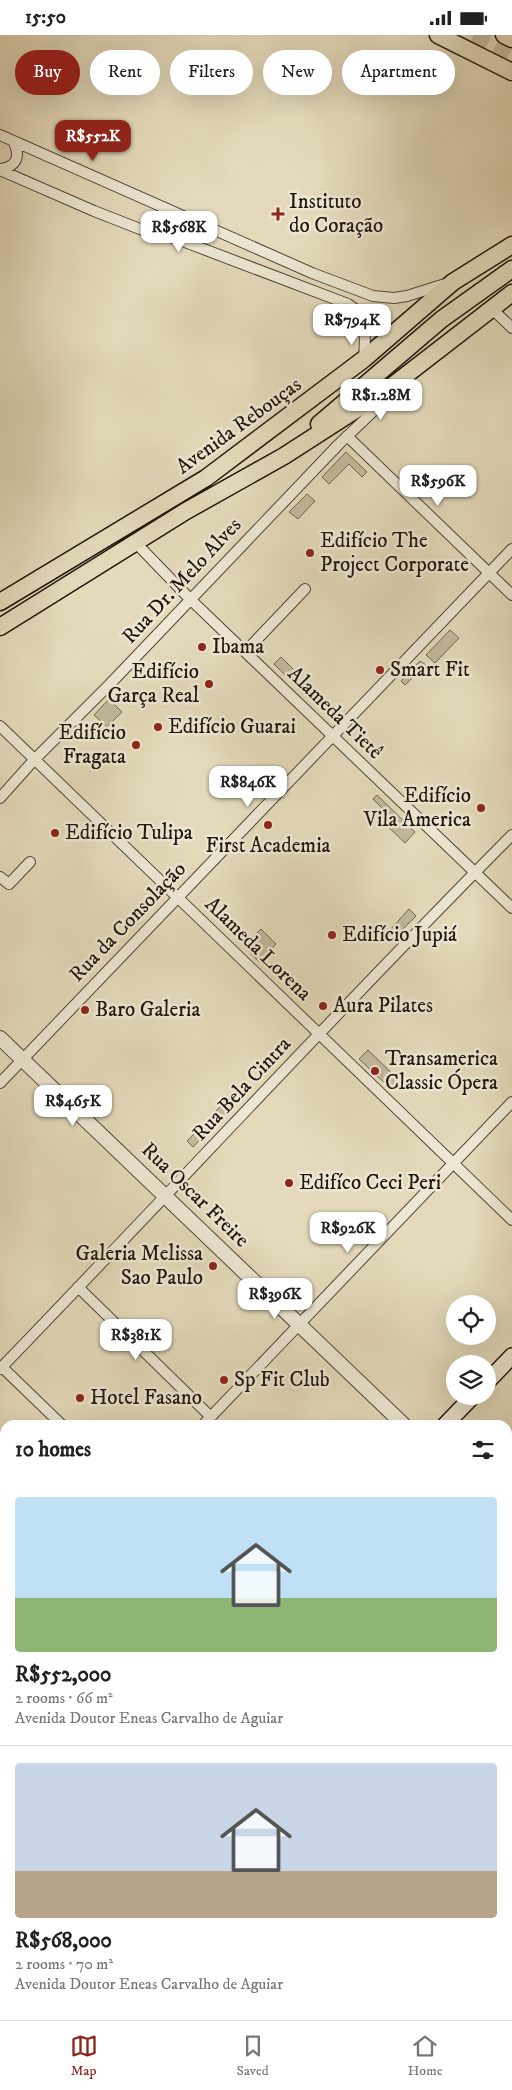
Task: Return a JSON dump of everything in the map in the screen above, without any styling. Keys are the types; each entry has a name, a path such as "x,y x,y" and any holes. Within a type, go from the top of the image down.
{"main road":[{"path":"438,35 512,72"},
{"path":"504,35 512,39"},
{"name":"Avenida Rebouças","path":"0,602 206,478 364,359 453,282 512,245"},
{"name":"Avenida Rebouças","path":"284,457 386,365 442,319 512,269"},
{"name":"Avenida Rebouças","path":"0,627 135,543 284,457 388,389 512,293"},
{"path":"496,1372 512,1355"},
{"path":"450,1420 464,1405"}],"street":[{"path":"1,136 312,273 383,298 407,296 453,282"},
{"path":"0,169 11,166 16,161 18,153 14,141"},
{"path":"0,169 94,211 140,229 177,239 348,304 361,314 365,333 364,359"},
{"path":"177,239 174,231 177,224 182,219 190,218"},
{"path":"306,288 314,281 312,273"},
{"path":"491,308 512,328"},
{"name":"Rua Dr. Melo Alves","path":"0,798 34,760 110,684 347,436 382,403 388,389"},
{"path":"347,436 512,595"},
{"name":"Alameda Tietê","path":"135,543 190,599 512,908"},
{"name":"Rua da Consolação","path":"0,1083 512,549"},
{"path":"245,652 305,589"},
{"name":"Alameda Lorena","path":"0,726 512,1220"},
{"name":"Rua Bela Cintra","path":"1,1368 318,1034 512,835"},
{"path":"0,877 10,884 30,862"},
{"name":"Rua Oscar Freire","path":"0,1038 399,1420"},
{"path":"208,1420 512,1102"},
{"path":"78,1287 211,1417"},
{"path":"1,1368 57,1420"}],"shaded area":[{"path":"346,452 367,472 362,477 349,464 329,484 322,477"},
{"path":"307,494 315,501 298,519 289,512"},
{"path":"450,630 459,638 435,663 426,655"},
{"path":"281,657 298,674 291,681 274,664"},
{"path":"420,661 426,665 405,685 401,681"},
{"path":"109,699 122,712 107,727 94,715"},
{"path":"377,795 415,832 405,843 381,820 387,813 373,799"},
{"path":"409,909 416,916 396,936 390,930"},
{"path":"261,929 276,944 259,962 244,946"},
{"path":"368,1050 399,1080 391,1089 359,1059"},
{"path":"240,1086 246,1092 193,1147 187,1141"}],"tunnel":[{"path":"474,35 512,53"}],"place":[{"name":"Instituto do Coração","path":"278,214"},
{"name":"Edifício The Project Corporate","path":"310,553"},
{"name":"Ibama","path":"202,647"},
{"name":"Smart Fit","path":"380,670"},
{"name":"Edifício Garça Real","path":"209,684"},
{"name":"Edifício Guarai","path":"158,727"},
{"name":"Edifício Fragata","path":"136,745"},
{"name":"Edifício Vila America","path":"481,808"},
{"name":"First Academia","path":"268,825"},
{"name":"Edifício Tulipa","path":"55,833"},
{"name":"Edifício Jupiá","path":"332,935"},
{"name":"Aura Pilates","path":"323,1006"},
{"name":"Baro Galeria","path":"85,1010"},
{"name":"Transamerica Classic Ópera","path":"375,1071"},
{"name":"Edifíco Ceci Peri","path":"289,1183"},
{"name":"Galeria Melissa Sao Paulo","path":"213,1266"},
{"name":"Sp Fit Club","path":"224,1380"},
{"name":"Hotel Fasano","path":"80,1398"}]}
